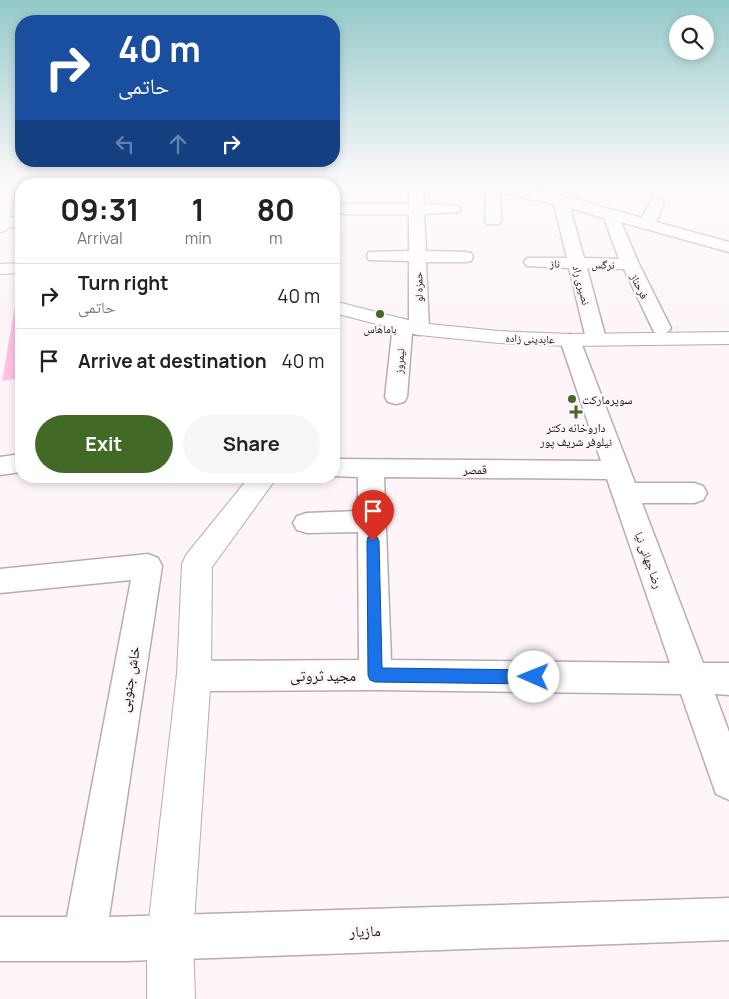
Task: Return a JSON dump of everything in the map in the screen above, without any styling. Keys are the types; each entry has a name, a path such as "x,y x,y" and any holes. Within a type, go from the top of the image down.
{"street":[{"name":"حمزه لو","path":"411,327 417,257 417,232"},
{"name":"نصیری راد","path":"569,232 577,263 583,339"},
{"name":"فرحناز","path":"617,232 630,264 661,328"},
{"path":"672,232 729,247"},
{"path":"374,256 465,257"},
{"name":"ناز","path":"533,262 577,263"},
{"name":"نرگس","path":"577,263 630,264"},
{"path":"0,269 15,268"},
{"name":"عابدینی زاده","path":"340,309 411,327 498,337 583,339 729,338"},
{"name":"نیمروز","path":"396,397 411,327"},
{"name":"رضا جهانی نیا","path":"583,339 621,481 729,781"},
{"path":"0,466 15,464"},
{"name":"قمصر","path":"340,468 621,481 694,493"},
{"path":"371,468 375,675"},
{"path":"171,999 170,937 193,676 197,564 260,483"},
{"path":"307,523 372,521"},
{"name":"خاش جنوبی","path":"0,580 148,566 84,939"},
{"name":"مجید ثروتی","path":"193,676 375,675 729,679"},
{"name":"مازیار","path":"0,939 170,937 729,919"}],"shaded area":[{"path":"15,306 15,379 2,381"}],"place":[{"name":"باماهاس","path":"380,314"},
{"name":"سوپرمارکت","path":"572,399"},
{"name":"داروخانه دکتر نیلوفر شریف پور","path":"576,412"}],"route":[{"path":"373,541 375,675 534,677"}]}
